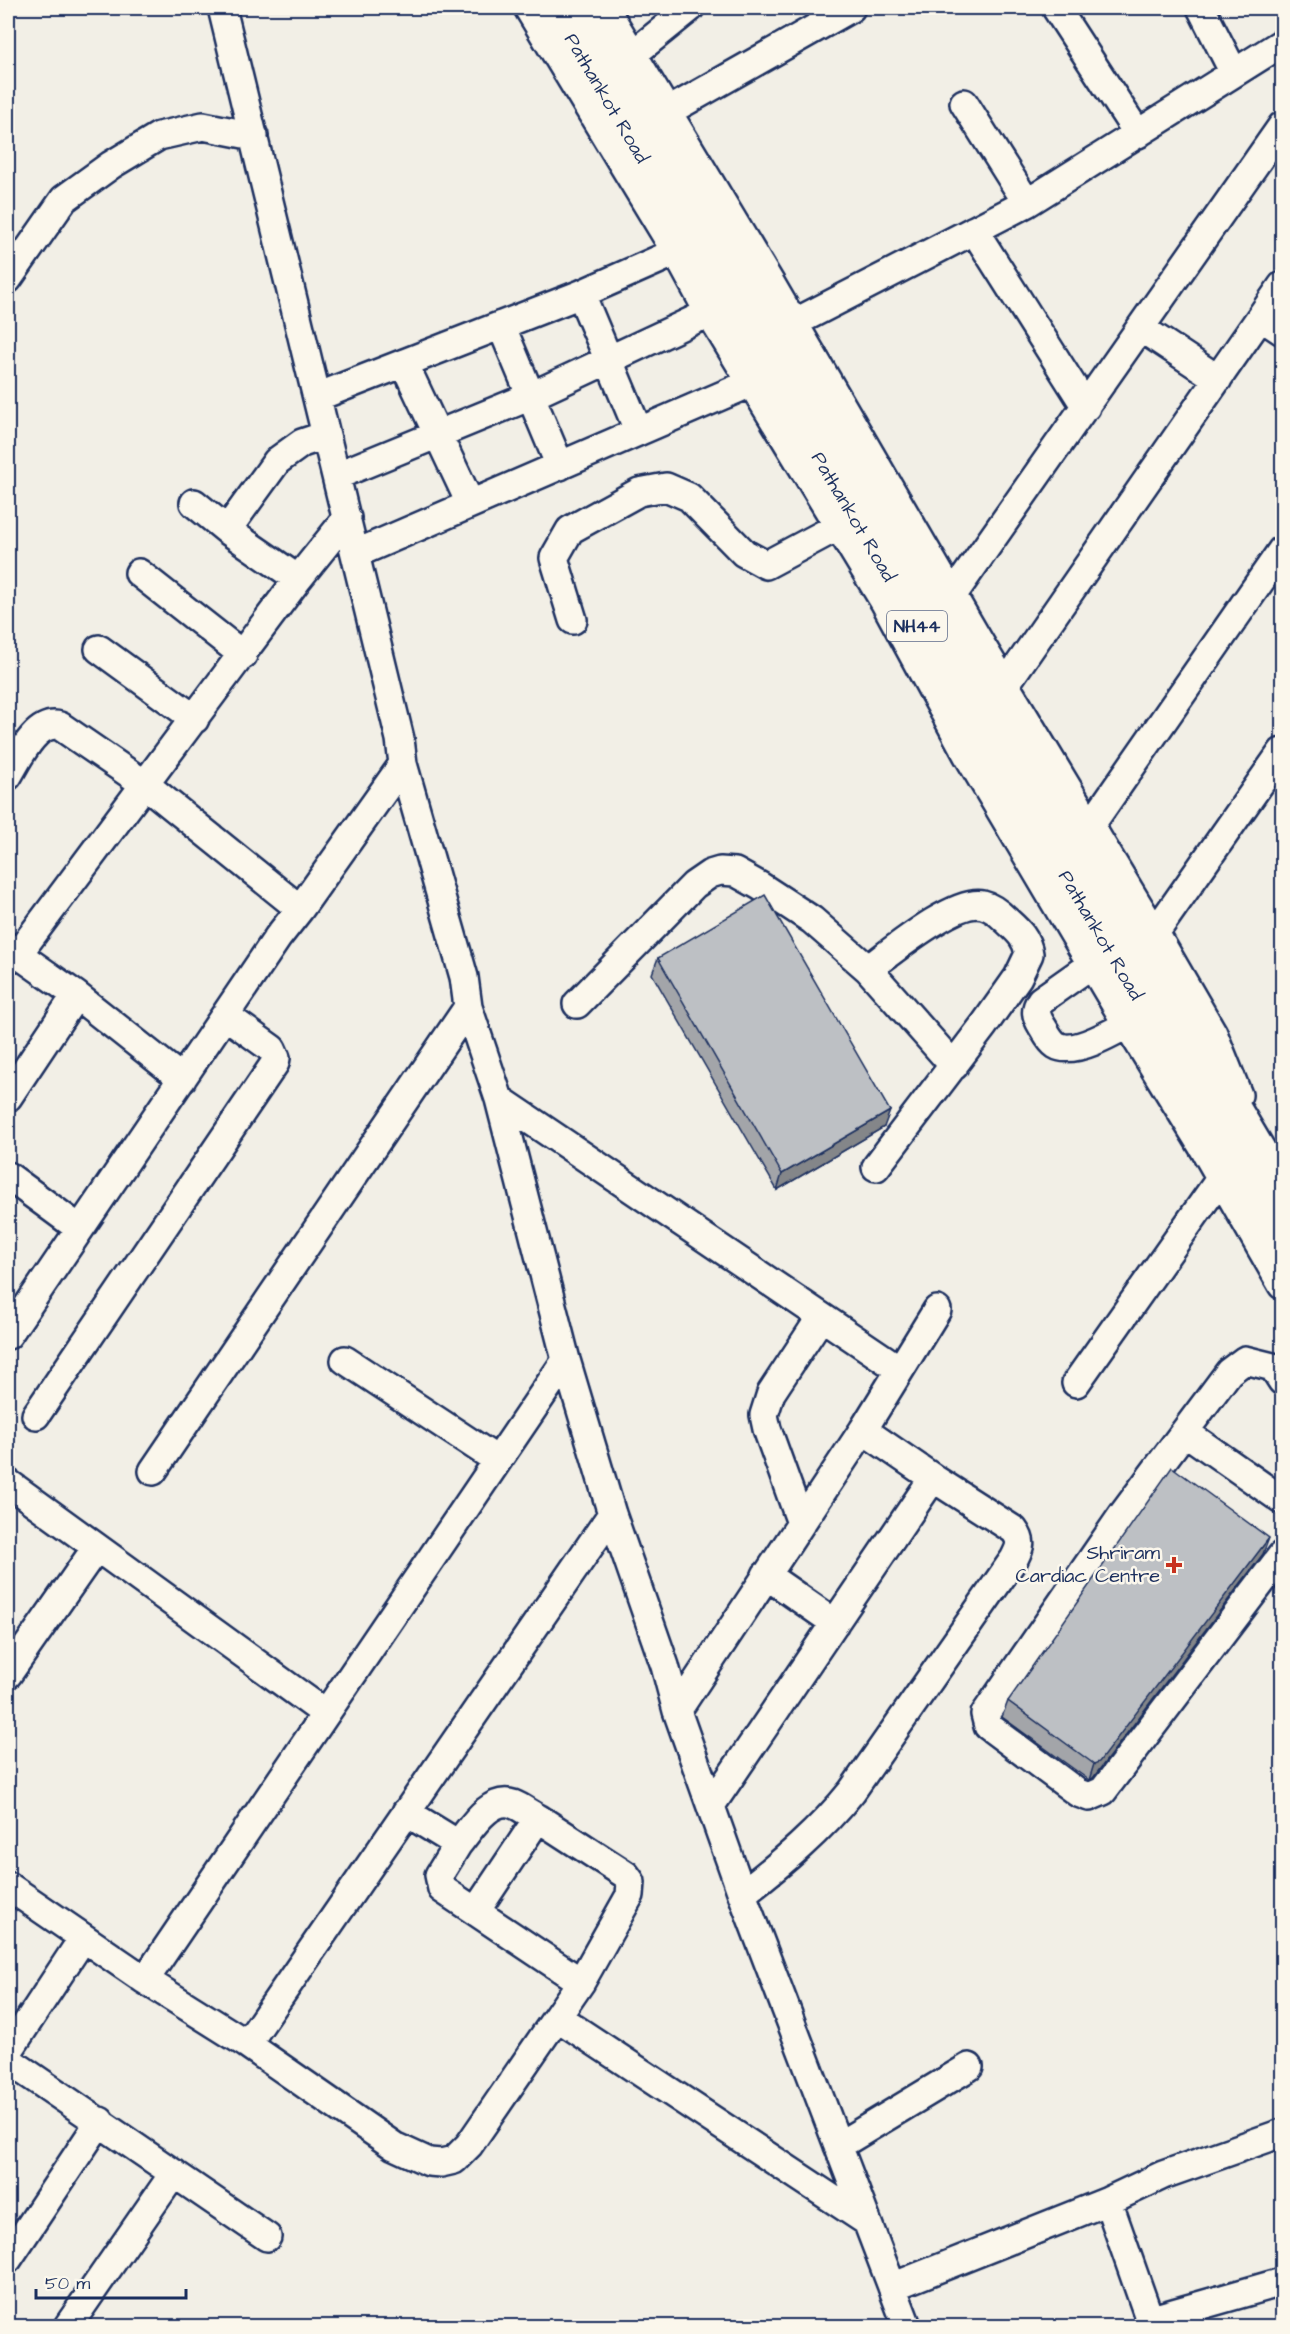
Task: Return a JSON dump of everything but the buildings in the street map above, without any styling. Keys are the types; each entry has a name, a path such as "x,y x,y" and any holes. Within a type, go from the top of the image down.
{"highway":[{"name":"Pathankot Road","path":"553,8 1069,905 1137,1019 1282,1243"},
{"name":"NH44","path":"580,8 1282,1190"}],"street":[{"path":"222,8 400,739 403,764 464,977 468,1007 499,1099 566,1360 612,1514 665,1666 677,1710 742,1894 907,2326"},
{"path":"528,8 885,603 968,753 1069,905 1092,964 1137,1019 1220,1179 1282,1285"},
{"path":"633,54 690,8"},
{"path":"667,112 851,8"},
{"path":"1056,8 1138,134"},
{"path":"1201,8 1234,73"},
{"path":"614,12 633,54 1213,1034 1265,1161"},
{"path":"794,323 1027,203 1282,43"},
{"path":"964,103 1027,203"},
{"path":"8,279 64,199 111,165 159,136 203,126 254,136"},
{"path":"952,596 1282,126"},
{"path":"975,230 1086,407"},
{"path":"317,397 581,294 676,252"},
{"path":"1005,685 1218,379 1272,324 1282,286"},
{"path":"581,294 638,430"},
{"path":"336,476 531,396 709,313"},
{"path":"501,325 560,466"},
{"path":"1141,328 1218,379"},
{"path":"404,363 470,503"},
{"path":"355,554 751,383"},
{"path":"227,530 277,461 302,443 326,435"},
{"path":"573,620 554,558 570,530 639,492 666,488 689,497 744,553 766,565 838,526"},
{"path":"194,503 227,530 298,579"},
{"path":"182,1079 76,995 13,950 146,784 346,518"},
{"path":"1090,826 1282,550"},
{"path":"139,573 243,655"},
{"path":"99,649 195,719"},
{"path":"8,776 34,736 44,727 52,724 60,726 146,784 300,909"},
{"path":"1155,933 1282,752"},
{"path":"8,1335 278,937 403,764"},
{"path":"577,1004 694,885 710,874 720,871 735,872 812,920 868,969 954,1066"},
{"path":"868,969 954,910 971,904 984,905 998,912 1023,936 1029,954 1018,977 954,1066 876,1167"},
{"path":"1023,936 1069,905"},
{"path":"1092,964 1041,1000 1036,1013 1037,1019 1056,1045 1069,1048 1083,1046 1137,1019"},
{"path":"8,1097 76,995"},
{"path":"153,1471 468,1007"},
{"path":"36,1415 275,1064 276,1058 272,1049 225,1015"},
{"path":"499,1099 899,1369"},
{"path":"8,1176 80,1229"},
{"path":"1076,1383 1220,1179"},
{"path":"677,1710 863,1430 937,1310"},
{"path":"801,1523 764,1415 771,1393 821,1317"},
{"path":"345,1360 497,1460"},
{"path":"145,1980 566,1360"},
{"path":"1282,1381 1273,1367 1245,1360 1229,1372 1123,1514 985,1714 988,1726 1078,1793 1089,1797 1103,1791 1282,1555"},
{"path":"742,1894 788,1858 835,1813 968,1626 1014,1559 1020,1546 1020,1539 1014,1530 863,1430"},
{"path":"1185,1432 1282,1500"},
{"path":"712,1804 933,1478"},
{"path":"8,1483 325,1713"},
{"path":"247,2044 612,1514"},
{"path":"8,1674 96,1548"},
{"path":"766,1575 835,1623"},
{"path":"8,1887 145,1980 247,2044 394,2146 429,2162 441,2163 454,2160 469,2145 580,1982 630,1895 631,1882 617,1869 513,1804 499,1804 485,1812 458,1844 439,1875 442,1889 580,1982"},
{"path":"406,1812 458,1844"},
{"path":"476,1911 538,1818"},
{"path":"8,2052 83,1938"},
{"path":"557,2017 866,2221"},
{"path":"8,2060 267,2237"},
{"path":"838,2146 969,2067"},
{"path":"8,2259 100,2121"},
{"path":"892,2287 1108,2201 1163,2175 1282,2133"},
{"path":"68,2326 174,2173"},
{"path":"1108,2201 1150,2323 1282,2282"}],"place":[{"name":"Shriram Cardiac Centre","path":"1174,1565"}]}
